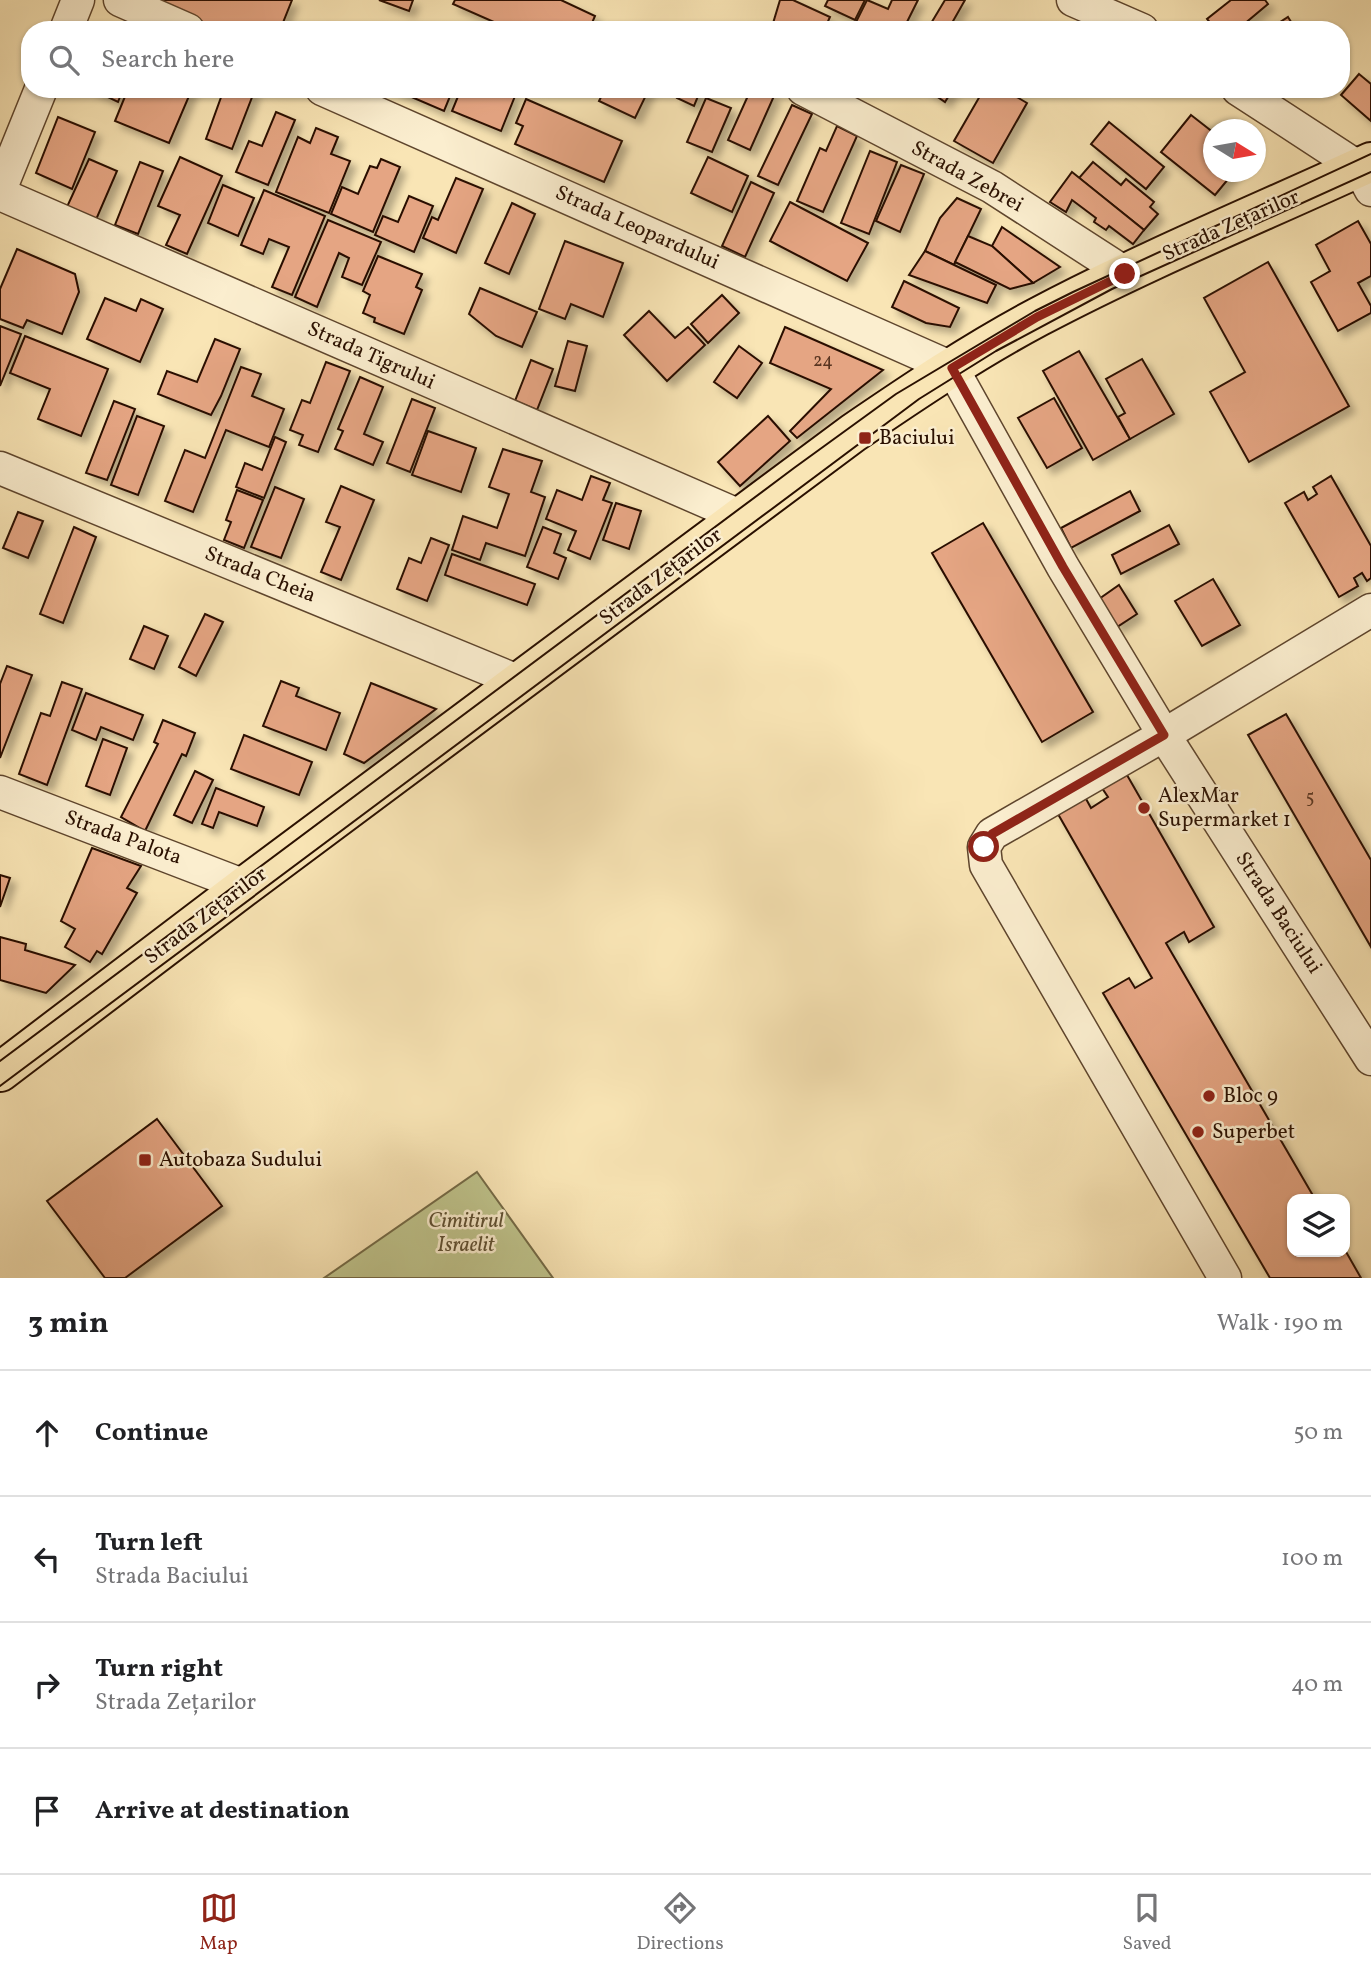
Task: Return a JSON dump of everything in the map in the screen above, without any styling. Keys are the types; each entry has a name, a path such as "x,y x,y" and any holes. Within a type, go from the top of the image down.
{"main road":[{"name":"Strada Zețarilor","path":"0,1072 853,433 952,368 1037,317 1125,274 1367,173"}],"street":[{"path":"70,21 78,0"},
{"path":"120,0 168,21"},
{"path":"1073,0 1121,21"},
{"path":"0,192 37,98"},
{"name":"Strada Leopardului","path":"342,98 952,368"},
{"name":"Strada Zebrei","path":"820,98 992,187 1125,274"},
{"path":"1252,98 1367,173"},
{"name":"Strada Tigrului","path":"0,192 742,517"},
{"name":"Strada Baciului","path":"952,368 1063,567 1164,735 1371,1059"},
{"name":"Strada Cheia","path":"0,468 520,682"},
{"path":"1225,1278 986,865 984,847 992,834 1164,735 1371,610"},
{"name":"Strada Palota","path":"0,792 246,886"}],"green space":[{"name":"Cimitirul Israelit","path":"477,1172 553,1278 324,1278"}],"building":[{"path":"150,0 292,0 284,21 200,21"},
{"path":"379,0 413,0 409,11"},
{"path":"455,0 561,0 595,16 593,21 492,21 453,4"},
{"path":"780,0 793,0 830,17 828,21 774,21"},
{"path":"828,0 865,0 855,20 825,6"},
{"path":"867,0 888,9 892,0 918,0 908,21 856,21"},
{"path":"945,0 965,0 953,21 932,21"},
{"path":"1231,0 1265,0 1268,4 1248,21 1207,19"},
{"path":"1359,74 1371,84 1371,121 1344,98 1350,98 1350,84"},
{"path":"124,98 188,98 169,143 115,121"},
{"path":"221,98 252,98 232,149 206,139"},
{"path":"414,98 449,98 444,111"},
{"path":"457,98 514,98 501,131 452,111"},
{"path":"600,98 645,98 635,118 599,101"},
{"path":"677,98 697,98 694,106"},
{"path":"706,98 731,108 712,152 687,142"},
{"path":"747,98 773,98 750,150 728,140"},
{"path":"979,98 1018,98 1027,103 993,163 954,141"},
{"path":"526,99 622,141 604,182 515,144 523,126 516,123"},
{"path":"792,105 812,114 778,185 758,176"},
{"path":"276,112 295,120 268,185 236,172 249,141 262,146"},
{"path":"1191,115 1203,124 1203,182 1226,182 1215,195 1161,152"},
{"path":"58,117 95,132 72,189 36,173"},
{"path":"1109,122 1164,167 1146,189 1091,144"},
{"path":"837,126 857,136 823,212 797,201 820,148 826,151"},
{"path":"316,128 338,137 331,154 350,161 329,213 276,192 298,137 310,143"},
{"path":"870,151 897,162 869,234 841,223"},
{"path":"180,157 222,176 187,254 166,245 180,215 158,206"},
{"path":"708,157 748,176 732,212 691,193"},
{"path":"89,159 117,171 95,222 66,209"},
{"path":"381,159 400,167 373,232 331,214 342,187 358,194 370,166 377,168"},
{"path":"140,162 163,171 138,234 115,225"},
{"path":"1093,162 1121,185 1126,179 1154,202 1150,207 1158,214 1144,230 1079,178"},
{"path":"901,165 924,174 900,232 876,221"},
{"path":"1072,172 1144,230 1133,244 1109,226 1106,230 1094,222 1096,218 1072,200 1066,212 1050,202"},
{"path":"456,178 483,189 456,253 423,238 432,217 438,220"},
{"path":"751,182 774,193 745,257 722,246"},
{"path":"223,185 254,198 238,236 208,223"},
{"path":"264,190 325,216 292,295 272,287 289,247 269,239 263,254 241,245"},
{"path":"409,196 433,206 414,252 375,235 383,216 398,222"},
{"path":"957,198 981,209 954,265 925,251 940,218"},
{"path":"790,202 868,243 847,281 770,241"},
{"path":"512,203 535,214 509,274 485,263"},
{"path":"328,220 381,242 362,285 342,277 349,258 339,253 317,307 295,297"},
{"path":"1358,221 1371,244 1371,276 1358,283 1371,306 1371,313 1338,331 1311,282 1330,271 1316,245"},
{"path":"1002,227 1060,267 1033,283 992,246"},
{"path":"968,236 992,246 1033,283 1010,289 955,262"},
{"path":"565,241 623,263 603,317 571,304 565,319 539,309"},
{"path":"17,249 75,274 79,292 62,334 27,320 23,328 0,319 0,289"},
{"path":"925,251 996,285 987,303 909,275"},
{"path":"378,256 422,274 416,287 422,290 404,334 374,322 375,318 363,313 370,295 363,291"},
{"path":"1268,262 1349,406 1249,462 1210,392 1245,372 1204,298"},
{"path":"904,281 959,308 950,327 926,323 892,307"},
{"path":"480,288 537,312 522,347 496,336 469,314"},
{"path":"722,295 739,313 708,343 691,324"},
{"path":"105,298 136,311 141,299 163,309 140,362 87,339"},
{"path":"649,311 675,338 688,327 705,345 667,381 624,335"},
{"path":"0,326 21,334 0,386"},
{"path":"785,327 883,370 797,438 790,431 831,389 770,363"},
{"path":"25,336 108,369 81,436 38,419 50,389 10,373"},
{"path":"215,339 240,349 211,415 158,394 167,371 197,382"},
{"path":"568,341 587,346 575,391 555,386"},
{"path":"739,346 762,363 737,398 714,382"},
{"path":"1079,351 1130,439 1093,460 1043,371"},
{"path":"1142,359 1174,414 1130,439 1118,417 1125,413 1106,379"},
{"path":"531,360 553,369 537,410 515,401"},
{"path":"326,362 350,371 318,452 299,445 303,435 290,430 302,400 310,403"},
{"path":"241,367 261,374 252,396 284,409 269,447 226,430 193,512 165,501 185,450 205,458"},
{"path":"360,377 383,387 364,434 383,442 373,465 335,449 343,431 338,429"},
{"path":"1054,398 1082,448 1047,468 1018,418"},
{"path":"412,399 435,408 410,472 387,463"},
{"path":"114,401 135,409 107,480 86,473"},
{"path":"137,416 164,426 138,495 111,485"},
{"path":"768,416 790,441 740,486 718,462"},
{"path":"428,431 476,448 461,492 412,475"},
{"path":"275,437 286,442 264,498 236,487 245,463 262,470"},
{"path":"503,449 542,461 531,492 545,497 525,556 486,543 480,560 452,550 463,516 497,528 509,494 489,487"},
{"path":"591,476 610,483 603,500 612,503 590,559 568,550 576,531 546,519 557,490 582,500"},
{"path":"1331,476 1371,546 1371,578 1367,581 1362,573 1354,578 1358,586 1339,597 1285,503 1304,492 1308,500 1317,494 1313,487"},
{"path":"341,486 374,500 341,580 321,572 340,527 326,522"},
{"path":"275,487 304,499 281,558 251,547"},
{"path":"237,490 263,500 244,548 224,540 231,522 226,520"},
{"path":"1130,491 1140,511 1071,548 1061,528"},
{"path":"616,503 641,511 629,549 603,540"},
{"path":"18,512 43,521 28,558 3,548"},
{"path":"983,523 1093,712 1042,742 932,553"},
{"path":"1169,525 1179,544 1121,574 1112,555"},
{"path":"74,527 96,537 63,623 40,614"},
{"path":"543,527 561,534 554,553 566,558 558,579 527,567"},
{"path":"431,538 449,545 427,601 397,589 409,558 421,563"},
{"path":"452,554 535,584 527,605 445,575"},
{"path":"1213,579 1240,625 1202,646 1175,601"},
{"path":"1119,585 1137,614 1117,627 1099,599"},
{"path":"205,614 223,622 196,676 179,667"},
{"path":"144,626 168,636 154,669 130,659"},
{"path":"7,666 32,675 0,758 0,684"},
{"path":"281,681 299,688 296,696 340,713 326,750 263,726"},
{"path":"62,682 82,689 47,785 19,774 41,713 50,716"},
{"path":"371,683 436,709 364,763 344,754"},
{"path":"86,693 143,715 133,740 101,727 96,740 72,730"},
{"path":"1286,714 1371,860 1371,947 1248,735"},
{"path":"163,720 195,733 186,756 182,754 145,831 121,817 158,744 154,742"},
{"path":"244,735 312,762 299,795 231,769"},
{"path":"103,739 127,748 110,795 86,786"},
{"path":"195,771 213,780 192,823 174,815"},
{"name":"Bloc 9","path":"1127,775 1214,927 1189,942 1184,932 1166,943 1312,1194 1287,1194 1287,1257 1349,1257 1361,1278 1270,1278 1103,993 1129,978 1135,988 1152,978 1058,814 1085,797 1091,808 1108,797 1102,788"},
{"path":"216,788 264,807 257,826 219,812 213,828 202,824"},
{"path":"92,848 141,866 127,888 137,893 102,954 97,951 90,962 65,947 75,929 61,921"},
{"path":"0,875 10,878 0,907"},
{"path":"0,937 26,944 25,950 75,965 46,993 0,980"},
{"name":"Autobaza Sudului","path":"157,1119 222,1206 125,1278 105,1278 47,1201"}],"tram line":[{"path":"0,1061 896,394 1035,311 1371,154"},
{"path":"0,1086 919,399 996,351 1112,289 1371,172"}],"place":[{"name":"Baciului","path":"865,438"},
{"name":"AlexMar Supermarket 1","path":"1144,808"},
{"name":"Bloc 9","path":"1209,1096"},
{"name":"Superbet","path":"1198,1132"},
{"name":"Autobaza Sudului","path":"145,1160"}],"route":[{"path":"984,847 992,834 1164,735 1063,567 952,368 1037,317 1125,274"}]}
